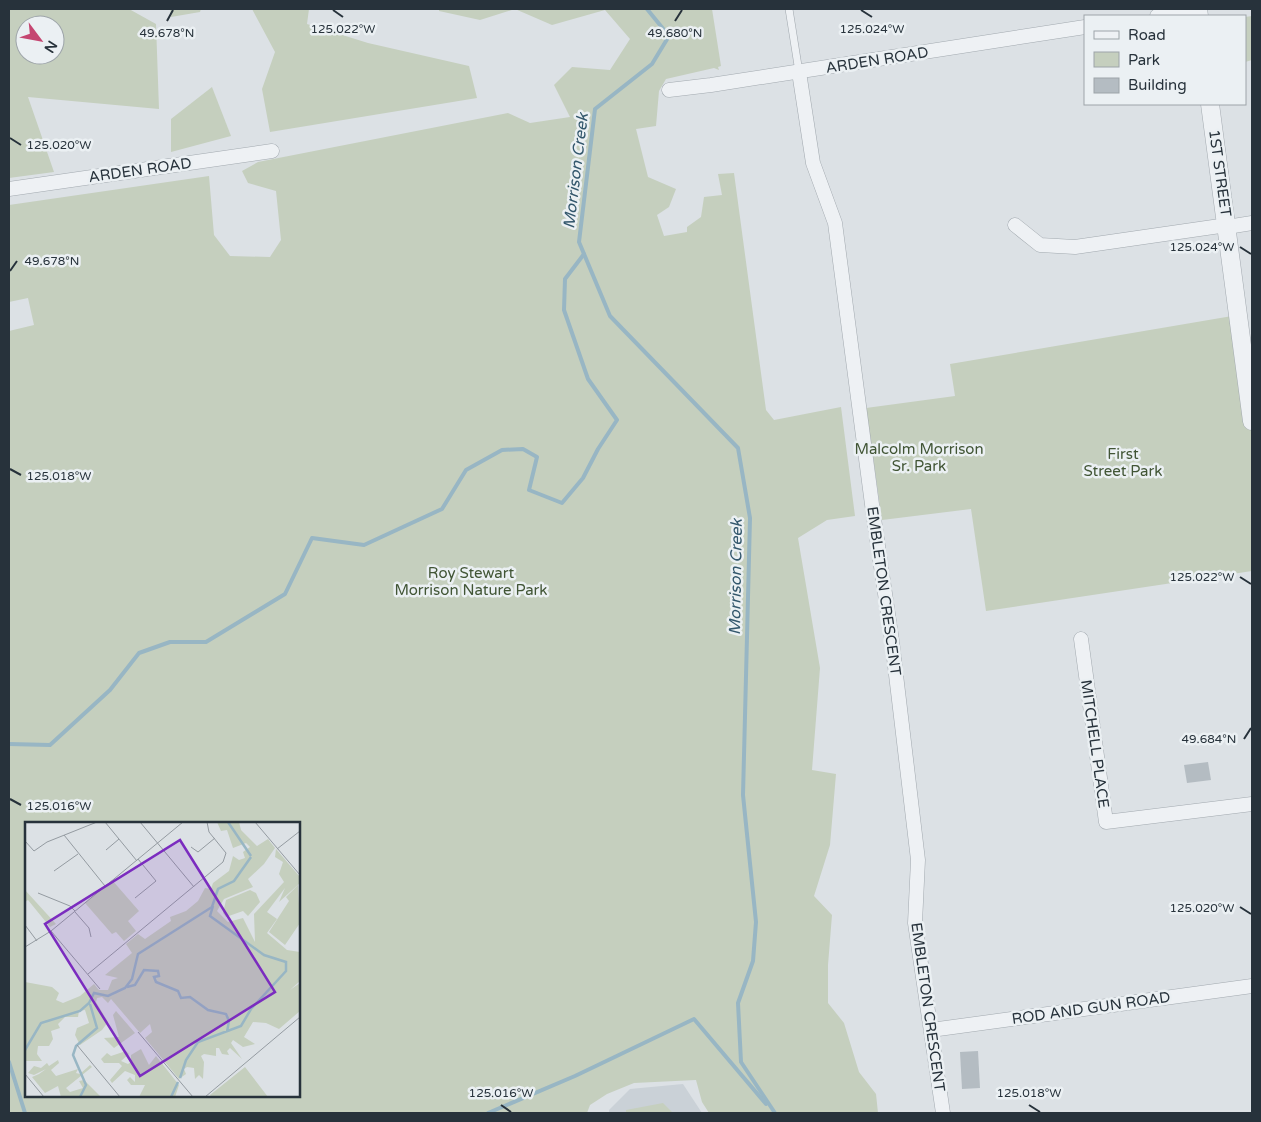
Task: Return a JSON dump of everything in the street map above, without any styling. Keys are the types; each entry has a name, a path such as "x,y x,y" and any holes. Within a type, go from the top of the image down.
{"street":[{"path":"1167,15 1198,12"},
{"name":"ARDEN ROAD","path":"669,90 1084,28"},
{"name":"EMBLETON CRESCENT","path":"799,72 813,163 835,223 892,641 918,860 915,924 942,1113"},
{"name":"1ST STREET","path":"1210,105 1252,421"},
{"name":"ARDEN ROAD","path":"9,189 272,152"},
{"path":"1015,225 1040,246 1075,247 1252,223"},
{"name":"MITCHELL PLACE","path":"1081,639 1106,822 1252,804"},
{"name":"ROD AND GUN ROAD","path":"931,1030 1252,986"}],"lane":[{"path":"789,9 799,72"}],"shaded area":[{"path":"683,1084 702,1113 609,1113 609,1110 630,1089"}],"green space":[{"path":"9,9 129,9 156,24 159,109 28,97 54,172 9,178"},
{"path":"170,9 201,9 200,12 171,17"},
{"path":"252,9 309,9 307,24 368,43 469,66 477,98 270,132 262,89 275,52"},
{"path":"439,9 515,9 480,20 439,11"},
{"name":"Roy Stewart Morrison Nature Park","path":"515,9 712,9 721,66 718,67 719,70 714,68 666,79 659,91 656,126 636,129 648,177 676,189 669,207 657,215 664,236 687,232 687,227 701,217 704,197 722,195 718,174 734,173 766,410 774,420 841,407 855,516 827,520 798,538 820,668 812,770 836,774 830,845 814,896 832,915 828,965 828,1003 844,1023 859,1072 876,1094 878,1113 709,1113 702,1102 696,1080 634,1083 607,1094 590,1105 587,1113 9,1113 9,331 34,325 28,298 9,302 9,205 209,176 214,235 230,256 270,257 281,240 276,191 248,183 242,171 258,162 508,113 530,123 570,117 554,85 572,67 610,70 630,39 605,10 552,25"},
{"path":"1252,16 1252,60 1246,62 1246,17"},
{"path":"212,87 231,136 171,152 171,119"},
{"name":"First Street Park","path":"1238,315 1252,421 1252,571 986,611 971,509 882,520 866,408 955,396 950,364"},
{"path":"663,1103 673,1113 626,1113 626,1110"}],"building":[{"path":"1208,762 1211,780 1187,783 1184,765"},
{"path":"978,1051 980,1088 962,1089 960,1052"}],"waterway":[{"name":"Morrison Creek","path":"647,9 669,36 652,64 595,109 579,242 610,316 738,448 750,518 743,795 756,922 753,961 738,1003 741,1062 775,1113"},
{"path":"9,744 50,745 110,690 139,653 170,642 206,642 285,594 312,538 364,545 442,509 466,470 502,450 523,449 537,457 529,490 562,503 583,478 598,449 617,420 588,379 564,310 565,279 584,254"},
{"path":"488,1113 575,1076 694,1019 766,1104"},
{"path":"9,1062 25,1113"}],"park label":[{"name":"Malcolm Morrison Sr. Park","path":"919,458"}]}
